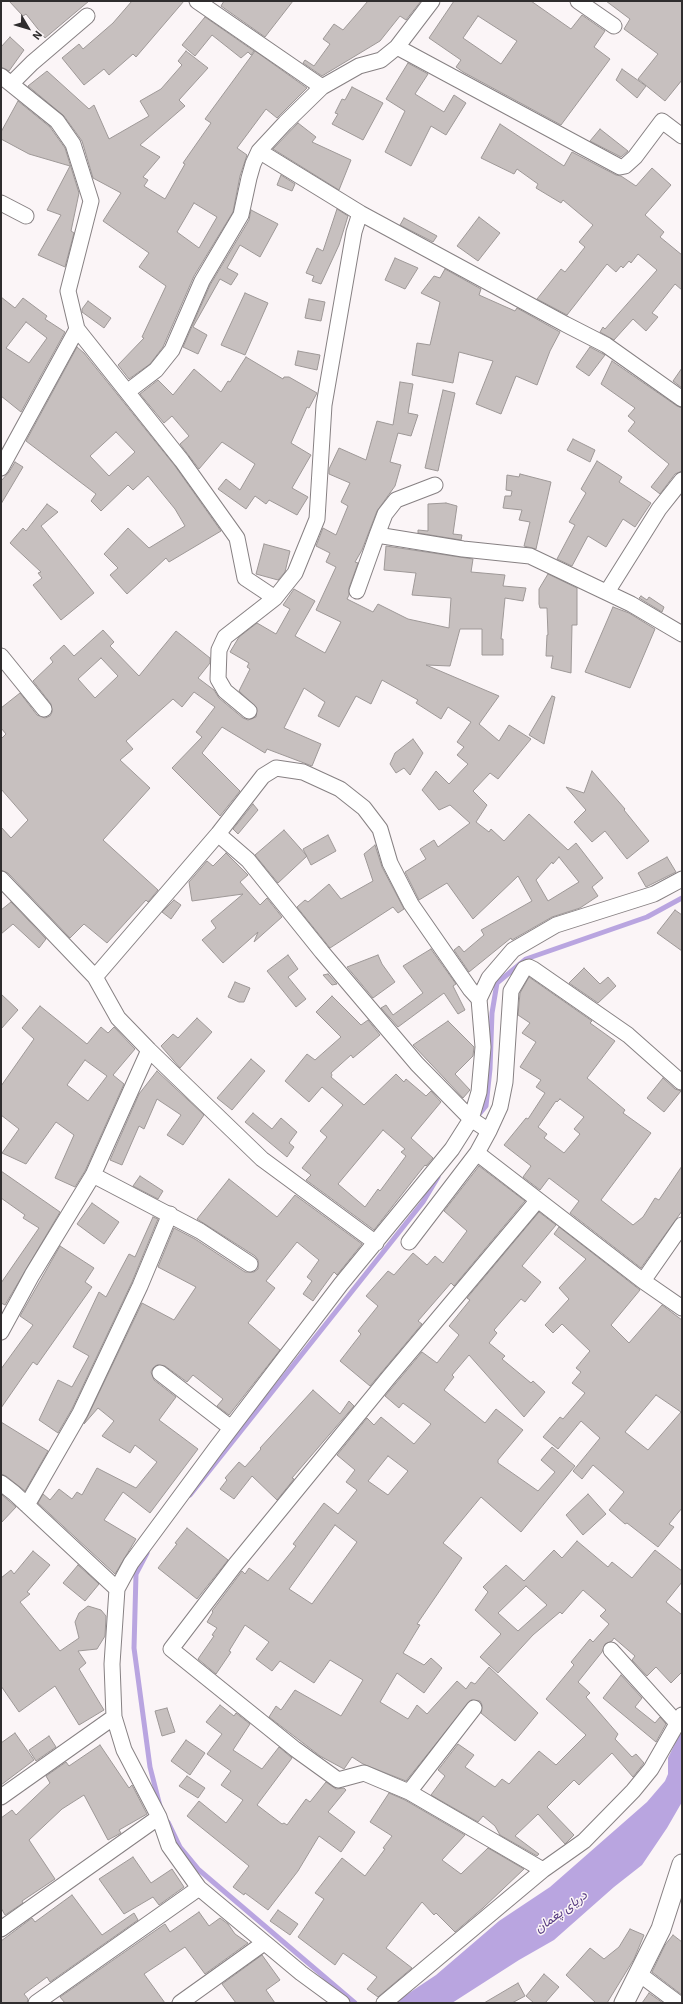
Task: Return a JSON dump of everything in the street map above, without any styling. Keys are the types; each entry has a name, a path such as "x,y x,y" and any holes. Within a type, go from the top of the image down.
{"street":[{"path":"197,1 322,87"},
{"path":"127,392 156,370 172,350 202,281 241,215 252,164 259,151 322,87 359,66 381,60 397,47 432,1"},
{"path":"578,1 614,26"},
{"path":"88,16 32,63 6,80 57,121 73,144 91,201 68,291 77,328 182,461 236,538 245,578 275,598"},
{"path":"397,47 620,167 625,166 635,157 662,121 682,136"},
{"path":"259,151 360,213 606,345 682,399"},
{"path":"1,203 26,216"},
{"path":"249,711 225,691 218,679 217,666 219,650 224,637 275,598 295,573 316,519 324,405 354,232 360,213"},
{"path":"1,468 77,328"},
{"path":"607,592 659,509 682,480"},
{"path":"357,591 385,514 396,500 435,485"},
{"path":"377,535 463,549 530,556 631,604 682,634"},
{"path":"1,656 44,709"},
{"path":"95,977 218,834 263,776 276,768 303,772 340,789 364,808 380,829 390,863 411,904 470,989 480,999"},
{"path":"218,834 248,860 322,952 417,1064 471,1119 489,1131"},
{"path":"1,879 95,977 118,1018 262,1160 376,1243"},
{"path":"342,2003 301,1973 199,1888 169,1846 159,1817 124,1750 114,1718 112,1664 118,1589 131,1562 231,1428 341,1284 452,1149 471,1119 480,1092 483,1048 480,999 489,978 513,950 556,925 654,894 682,879"},
{"path":"408,1242 477,1153 500,1107 505,1082 510,990 524,969 529,967 628,1036 681,1082"},
{"path":"1,1332 32,1275 93,1175 149,1050"},
{"path":"477,1153 537,1201 643,1281 682,1308"},
{"path":"93,1175 200,1231 250,1264"},
{"path":"537,1201 384,1383 235,1565 171,1649 295,1749 338,1780 364,1773 409,1792 543,1870"},
{"path":"26,1505 80,1413 140,1286 170,1214"},
{"path":"643,1281 682,1225"},
{"path":"160,1372 231,1428"},
{"path":"1,1483 118,1589"},
{"path":"384,2003 543,1870 584,1841 633,1791 651,1770 680,1719 611,1650"},
{"path":"409,1792 474,1708"},
{"path":"1,1797 114,1718"},
{"path":"1,1929 159,1817"},
{"path":"624,2003 661,1929 682,1864"},
{"path":"36,2003 199,1888"},
{"path":"180,2003 264,1943"},
{"path":"638,1973 678,2003"}],"water":[{"name":"دریای پغمان","path":"682,1729 682,1802 667,1828 642,1865 614,1887 554,1940 519,1960 452,2003 394,2003 436,1975 499,1921 550,1887 647,1802 665,1781 668,1774 668,1758"}],"building":[{"path":"9,1 89,1 45,38 26,14 23,16"},
{"path":"132,1 184,1 136,57 133,54 109,75 104,69 84,85 62,58 79,44 83,49 113,23"},
{"path":"224,1 293,1 265,37 221,6"},
{"path":"368,1 421,1 406,20 400,16 380,41 322,76 303,63 305,60 314,66 330,44 323,39 334,24 343,30"},
{"path":"454,1 531,1 571,29 582,15 605,31 594,47 610,59 561,125 463,72 456,67 461,60 429,38","holes":["478,16 517,41 501,64 463,38"]},
{"path":"606,1 682,1 682,80 665,101 638,79 658,54 624,29 630,19"},
{"path":"205,17 254,51 251,55 248,52 241,58 212,35 195,56 182,45"},
{"path":"10,37 24,50 9,71 1,67 1,47"},
{"path":"186,51 208,68 179,100 185,106 140,145 160,157 143,177 148,180 144,186 165,199 185,164 183,163 211,123 205,119 255,51 307,88 277,118 266,109 237,148 247,155 240,176 233,212 194,276 163,347 150,364 129,379 118,365 144,338 142,337 166,286 139,267 149,253 103,221 121,193 93,178 82,141 64,116 28,86 47,71 89,109 94,105 109,139 149,116 140,101 161,89 182,65 178,61","holes":["194,203 217,217 199,248 177,232"]},
{"path":"408,63 428,74 415,94 444,112 454,95 466,103 446,135 431,126 411,166 385,152 405,111 386,99"},
{"path":"622,69 646,86 637,98 616,80"},
{"path":"352,87 383,103 363,140 332,124 338,114 335,113 342,99 345,100"},
{"path":"18,101 50,127 65,148 79,193 71,231 74,233 65,267 38,255 61,215 47,210 70,166 29,154 1,139 1,132"},
{"path":"298,123 316,137 312,142 351,160 339,190 273,149"},
{"path":"500,124 564,166 572,152 616,175 621,176 636,186 652,168 671,185 645,215 664,232 660,237 682,255 682,290 675,284 652,313 658,317 646,331 633,319 614,340 600,332 603,327 605,329 657,270 638,254 631,263 629,261 623,268 621,266 616,272 607,264 567,315 537,299 561,269 565,272 585,247 579,242 593,225 563,200 561,203 536,188 538,184 517,169 514,174 481,158"},
{"path":"600,129 628,151 621,157 590,141"},
{"path":"281,175 295,184 292,191 277,185"},
{"path":"337,209 348,216 339,245 321,284 312,281 314,276 306,273 317,248 323,251"},
{"path":"251,210 278,224 260,257 240,245 227,268 238,274 231,285 220,279 193,327 207,335 198,354 183,347 210,285 249,220"},
{"path":"479,217 500,233 478,261 457,246"},
{"path":"404,218 437,236 433,242 400,225"},
{"path":"395,258 418,268 405,289 385,280"},
{"path":"445,269 481,289 479,295 515,311 517,308 560,332 550,351 537,385 516,376 501,414 476,404 493,361 459,352 453,383 412,375 417,343 430,345 440,302 421,293 434,276 440,278"},
{"path":"245,293 268,303 245,355 221,345"},
{"path":"1,297 15,308 23,298 47,316 45,319 65,332 21,412 1,396","holes":["26,322 47,338 29,363 6,348"]},
{"path":"309,299 325,302 321,321 305,318"},
{"path":"88,301 111,318 104,328 82,312 82,309"},
{"path":"77,347 84,353 175,466 221,531 169,562 166,558 127,594 110,575 118,568 104,554 128,528 149,548 185,526 175,509 148,476 133,490 128,485 101,511 91,501 96,494 26,441","holes":["116,432 135,452 109,476 90,456"]},
{"path":"590,347 605,355 589,376 576,367"},
{"path":"298,351 320,355 317,370 295,365"},
{"path":"246,357 283,379 284,377 289,377 317,393 309,408 307,407 291,443 311,455 292,488 308,497 297,515 269,500 266,504 255,496 246,509 218,489 226,479 240,490 255,464 222,442 199,469 180,444 189,436 172,416 164,423 140,394 158,380 173,395 194,369 221,392 228,381 230,382"},
{"path":"612,361 682,408 682,471 675,474 660,494 651,487 669,464 628,431 635,422 628,416 635,408 601,384"},
{"path":"682,368 682,388 673,381"},
{"path":"400,382 413,384 408,413 418,415 411,436 398,433 390,462 401,465 395,486 377,511 362,550 355,562 358,563 349,588 349,595 347,599 373,612 378,604 408,619 449,628 451,598 412,595 416,573 384,570 386,546 473,559 471,572 505,575 503,586 526,588 523,601 505,598 501,639 503,639 503,655 482,655 482,629 460,629 450,666 426,665 499,696 479,724 499,741 509,725 531,739 498,779 490,773 473,791 487,805 476,822 489,832 491,829 504,841 529,814 568,850 576,843 603,878 592,887 598,896 580,908 552,917 512,940 511,938 469,972 454,950 459,946 464,952 484,935 481,930 532,901 518,876 473,919 447,883 419,900 405,872 426,859 420,849 434,840 438,847 470,823 450,805 439,810 422,790 436,771 449,784 468,764 457,755 464,747 457,742 471,722 448,707 441,719 416,703 418,700 382,680 371,704 356,696 339,727 318,716 325,702 304,688 284,728 321,744 312,766 267,749 265,753 222,727 202,753 240,791 220,816 172,768 202,737 196,732 215,707 194,692 182,707 173,699 126,741 133,749 120,760 150,788 103,840 158,890 148,902 146,900 107,943 84,924 70,938 8,873 1,870 1,827 11,838 28,820 1,789 1,739 6,734 1,728 1,708 20,693 37,715 45,718 50,716 52,712 51,704 33,681 53,662 50,658 64,645 74,656 103,630 114,642 110,646 139,676 176,631 210,658 210,663 198,678 214,690 219,698 243,718 248,720 256,717 257,708 239,691 250,669 247,667 249,663 230,652 239,637 257,623 276,634 290,609 283,605 294,589 315,601 295,636 325,653 341,622 316,610 336,567 326,562 330,553 316,546 323,528 336,535 348,506 341,502 350,483 329,474 329,469 339,448 366,460 377,421 393,425","holes":["101,658 118,676 95,698 78,679","559,857 579,882 548,901 536,880 552,862 553,864"]},
{"path":"443,390 455,393 438,471 425,468"},
{"path":"573,439 595,450 590,462 567,450"},
{"path":"597,461 622,477 619,482 651,503 635,527 623,519 606,547 588,536 572,566 557,559 575,525 569,522 586,493 581,489"},
{"path":"15,462 23,467 1,504 1,481"},
{"path":"520,474 551,482 536,549 524,546 530,522 519,520 522,510 503,508 505,496 511,496 512,491 506,490 507,475 519,477"},
{"path":"446,503 457,506 453,534 462,535 461,540 418,533 418,530 428,531 428,504"},
{"path":"47,504 58,512 41,526 94,593 61,620 33,585 42,578 38,573 41,572 10,543 23,528 26,531"},
{"path":"264,544 290,551 285,572 278,580 256,574"},
{"path":"548,574 577,588 577,625 572,625 571,673 551,668 553,656 546,656 548,635 547,608 540,608 539,589"},
{"path":"641,596 647,600 649,597 664,607 662,612 639,598"},
{"path":"613,607 629,613 655,629 630,688 585,672"},
{"path":"552,696 555,697 544,744 529,735"},
{"path":"413,739 423,753 410,775 404,768 396,773 390,764 395,753"},
{"path":"592,771 625,809 624,810 649,841 627,859 605,831 592,842 574,822 586,810 566,787 584,793"},
{"path":"253,804 258,810 238,834 233,829"},
{"path":"284,830 307,856 278,883 255,855"},
{"path":"328,835 336,851 311,865 303,849"},
{"path":"375,845 382,867 404,909 398,913 393,907 330,948 297,907 305,900 308,902 329,884 341,899 373,881 364,854"},
{"path":"226,853 248,875 240,882 260,905 267,898 282,917 254,942 258,932 223,963 202,940 216,928 211,921 243,894 192,901 189,882 207,861 213,866"},
{"path":"667,857 676,872 646,887 638,873"},
{"path":"174,900 181,905 171,919 162,912"},
{"path":"11,902 46,939 39,948 13,924 1,934 1,910"},
{"path":"675,910 682,915 682,951 657,933"},
{"path":"431,949 456,984 453,986 465,1010 458,1014 444,993 398,1027 381,1008 386,1005 393,1015 423,993 403,966"},
{"path":"288,955 298,969 288,977 306,999 296,1007 267,971"},
{"path":"378,955 382,964 395,982 373,998 347,967"},
{"path":"584,968 600,984 608,977 616,986 598,1003 569,983"},
{"path":"328,974 337,984 332,985 323,975"},
{"path":"529,977 592,1021 590,1023 615,1041 587,1078 625,1110 623,1113 651,1133 601,1200 633,1225 643,1217 655,1198 659,1200 682,1166 682,1211 641,1268 570,1213 579,1201 549,1178 540,1190 523,1177 531,1166 504,1145 526,1118 528,1119 545,1093 536,1087 541,1080 520,1067 536,1042 522,1033 530,1023 518,1015 520,993","holes":["560,1099 584,1117 574,1129 580,1134 564,1153 544,1138 547,1134 538,1127 556,1101 557,1102"]},
{"path":"235,982 250,988 244,1002 239,1002 228,997"},
{"path":"1,994 18,1010 1,1029"},
{"path":"332,996 361,1025 368,1020 380,1035 353,1058 351,1055 331,1073 331,1077 364,1105 396,1074 404,1082 406,1079 426,1096 431,1091 441,1102 411,1138 433,1158 426,1166 425,1165 374,1230 306,1180 311,1175 302,1168 327,1137 320,1131 343,1105 322,1087 309,1102 285,1081 307,1054 315,1060 341,1037 316,1012","holes":["383,1130 405,1149 401,1152 406,1156 380,1191 378,1189 365,1207 338,1184"]},
{"path":"40,1006 87,1044 101,1027 108,1033 114,1027 135,1049 113,1075 124,1084 85,1171 75,1187 55,1178 74,1135 56,1122 26,1164 2,1153 19,1129 1,1115 1,1086 34,1039 22,1028","holes":["85,1060 107,1076 88,1101 67,1085"]},
{"path":"197,1018 212,1032 180,1068 161,1046 173,1034 178,1038"},
{"path":"448,1021 474,1047 473,1056 455,1074 470,1090 463,1098 413,1045"},
{"path":"251,1059 265,1071 232,1110 217,1098"},
{"path":"157,1071 204,1115 183,1145 167,1135 181,1115 157,1099 144,1129 139,1126 122,1165 110,1160 139,1094"},
{"path":"663,1078 675,1089 681,1091 664,1112 647,1098"},
{"path":"253,1113 272,1129 281,1118 297,1132 289,1143 294,1147 287,1157 245,1122"},
{"path":"479,1166 525,1201 454,1286 451,1283 418,1321 422,1324 370,1386 340,1361 361,1334 358,1331 378,1306 366,1296 388,1271 394,1275 413,1253 427,1265 435,1256 443,1263 467,1231 444,1211"},
{"path":"1,1171 60,1212 5,1305 1,1303 1,1283 39,1228 23,1218 25,1215 1,1198"},
{"path":"140,1176 163,1191 158,1199 133,1186"},
{"path":"229,1179 277,1217 295,1195 362,1244 337,1275 334,1272 313,1301 303,1294 312,1281 307,1277 319,1260 297,1242 266,1281 275,1288 248,1323 280,1350 229,1415 217,1406 223,1399 193,1375 187,1382 165,1366 157,1365 153,1368 151,1372 154,1380 176,1397 159,1420 198,1449 150,1513 123,1492 104,1520 136,1539 115,1574 38,1503 43,1494 50,1500 59,1489 72,1499 77,1492 82,1495 97,1468 136,1488 157,1462 135,1445 130,1453 102,1436 114,1421 98,1408 84,1424 142,1303 174,1320 196,1287 158,1267 174,1228 195,1239 245,1272 254,1272 258,1269 258,1260 255,1256 197,1219"},
{"path":"92,1203 119,1222 104,1244 77,1224"},
{"path":"539,1212 556,1225 522,1266 541,1282 525,1302 521,1299 494,1330 497,1333 489,1343 505,1356 502,1359 531,1383 533,1381 545,1392 524,1417 469,1355 452,1375 454,1377 444,1390 485,1423 496,1409 523,1430 498,1460 498,1463 538,1491 555,1472 541,1460 552,1447 575,1466 521,1532 481,1497 443,1543 462,1558 417,1624 420,1625 403,1653 424,1665 431,1658 442,1668 424,1693 397,1673 380,1702 408,1719 417,1705 427,1714 457,1681 466,1689 471,1682 475,1684 489,1667 538,1713 515,1741 481,1713 482,1705 480,1701 471,1700 406,1781 363,1764 352,1757 344,1769 320,1756 269,1717 276,1706 281,1710 295,1690 341,1716 363,1680 330,1660 314,1683 280,1661 272,1671 256,1659 269,1642 245,1625 229,1651 231,1652 216,1674 198,1659 214,1636 212,1635 217,1628 207,1622 213,1612 212,1611 242,1571 245,1574 249,1568 268,1581 296,1546 293,1544 324,1503 338,1514 357,1490 346,1482 355,1470 337,1455 367,1418 374,1425 381,1417 414,1444 431,1424 403,1403 399,1408 385,1396 422,1352 437,1363 459,1335 449,1326 470,1300 467,1298","holes":["388,1456 408,1471 388,1495 368,1481","335,1525 357,1542 312,1604 289,1589"]},
{"path":"153,1217 158,1219 132,1282 72,1409 58,1433 39,1420 58,1380 72,1387 89,1356 73,1347 99,1292 106,1297 129,1254 135,1257"},
{"path":"559,1227 640,1290 611,1325 629,1343 662,1305 682,1320 682,1508 669,1524 674,1527 658,1547 627,1523 625,1524 609,1510 624,1492 593,1465 582,1479 573,1471 600,1438 581,1421 558,1449 543,1437 560,1417 563,1419 585,1393 572,1383 581,1372 576,1368 590,1351 562,1324 553,1333 545,1325 569,1299 559,1288 586,1259 554,1234","holes":["656,1395 681,1412 648,1450 625,1432"]},
{"path":"60,1246 94,1268 85,1282 92,1287 37,1365 33,1362 1,1408 1,1369 33,1325 20,1316"},
{"path":"313,1390 340,1414 349,1401 354,1406 292,1478 294,1479 277,1500 252,1476 234,1499 220,1489 227,1480 225,1478 239,1462 245,1467 261,1449 260,1448"},
{"path":"1,1422 48,1451 25,1491 6,1476 1,1474"},
{"path":"1,1494 16,1507 1,1523"},
{"path":"588,1494 606,1514 583,1535 566,1515"},
{"path":"187,1528 228,1560 197,1599 158,1568 177,1544 175,1543"},
{"path":"577,1541 608,1567 612,1562 632,1578 655,1550 682,1571 682,1582 666,1602 682,1615 682,1672 671,1683 656,1667 647,1676 632,1660 635,1656 614,1638 612,1641 605,1644 602,1652 578,1682 590,1693 586,1697 618,1734 615,1739 632,1757 636,1754 644,1763 633,1777 612,1753 579,1785 574,1780 547,1807 574,1835 565,1844 538,1814 515,1836 539,1854 537,1856 500,1835 495,1826 483,1816 478,1822 431,1795 445,1776 438,1770 458,1744 474,1755 465,1767 495,1787 502,1779 509,1784 539,1751 556,1765 586,1735 546,1699 574,1665 571,1662 590,1639 593,1642 609,1624 600,1616 606,1610 583,1590 562,1614 560,1612 533,1635 498,1673 480,1657 501,1634 475,1610 488,1592 483,1587 506,1565 524,1581 554,1550 562,1558","holes":["526,1586 547,1605 518,1631 498,1613"]},
{"path":"33,1551 50,1565 27,1592 30,1594 20,1602 60,1651 79,1638 75,1622 79,1613 88,1606 101,1610 106,1616 105,1636 97,1649 78,1651 86,1663 79,1669 104,1710 79,1725 55,1686 19,1712 1,1686 1,1578 11,1570 14,1574"},
{"path":"78,1565 99,1584 85,1601 63,1583"},
{"path":"621,1675 642,1698 635,1707 655,1723 660,1717 666,1724 656,1742 603,1698"},
{"path":"220,1705 234,1716 236,1713 250,1724 233,1750 262,1769 279,1747 292,1758 257,1805 282,1824 284,1823 287,1825 306,1799 310,1802 326,1782 336,1789 344,1788 346,1790 328,1812 355,1832 341,1852 319,1836 298,1871 268,1910 245,1893 244,1895 233,1887 249,1866 187,1816 199,1801 226,1823 243,1800 221,1785 231,1771 207,1754 222,1734 206,1722"},
{"path":"167,1708 175,1732 162,1736 155,1711"},
{"path":"15,1733 34,1760 1,1785 1,1743"},
{"path":"49,1736 56,1747 36,1761 29,1750"},
{"path":"186,1740 205,1753 190,1775 171,1761"},
{"path":"100,1745 129,1788 132,1785 147,1814 119,1830 121,1833 108,1840 84,1795 62,1809 29,1840 55,1879 22,1901 23,1903 5,1915 1,1908 1,1818 12,1810 16,1815 50,1783 46,1776 66,1762 69,1766"},
{"path":"187,1776 205,1788 198,1798 179,1786"},
{"path":"389,1793 405,1800 465,1835 442,1860 461,1874 488,1848 524,1869 455,1932 436,1913 434,1915 422,1902 386,1948 412,1968 378,1997 367,1989 377,1977 343,1953 335,1965 298,1937 324,1899 315,1893 342,1858 365,1876 385,1849 383,1848 392,1836 370,1822"},
{"path":"133,1857 151,1883 172,1869 184,1887 159,1905 153,1897 124,1914 99,1879"},
{"path":"72,1895 102,1935 134,1913 138,1920 50,1982 47,1977 24,1994 28,1999 27,2003 1,2003 1,1941 32,1918 35,1922"},
{"path":"278,1910 298,1924 290,1935 270,1921"},
{"path":"199,1912 209,1926 220,1918 228,1924 235,1934 248,1943 205,1974 185,1947 144,1974 165,2003 65,2003 60,1997 165,1924 170,1932"},
{"path":"630,1929 644,1935 634,1959 607,2003 596,2003 566,1975 590,1948 604,1959 619,1947"},
{"path":"673,1935 682,1942 682,1995 652,1972 665,1945"},
{"path":"262,1955 280,1980 266,1990 275,2003 236,2003 222,1984"},
{"path":"544,1974 559,1987 545,2003 534,2003 526,1996"},
{"path":"518,1983 525,1996 512,2003 484,2003"},
{"path":"649,1993 663,2003 642,2003"}],"waterway":[{"path":"476,1118 486,1106 490,1069 492,1013 497,983 526,959 647,917 682,898"},
{"path":"190,1495 423,1202 438,1177"},
{"path":"147,1553 136,1574 134,1648 150,1767 160,1806"},
{"path":"168,1822 180,1847 199,1870 355,2003"}]}
